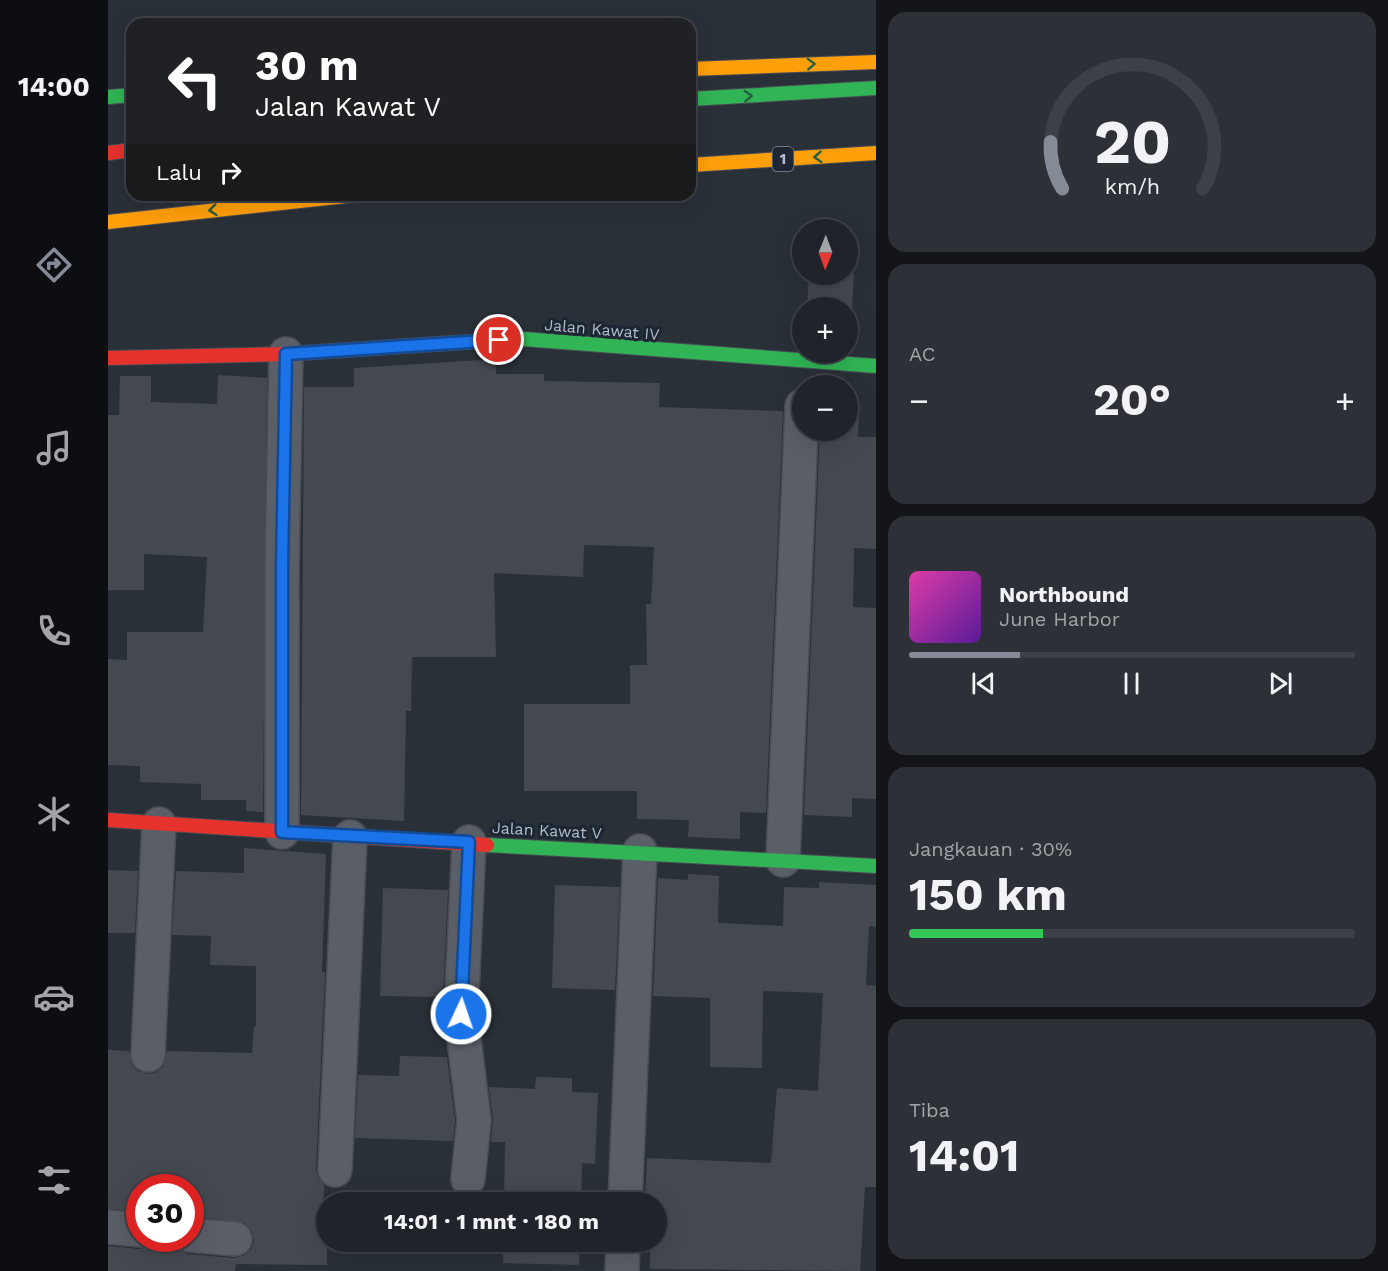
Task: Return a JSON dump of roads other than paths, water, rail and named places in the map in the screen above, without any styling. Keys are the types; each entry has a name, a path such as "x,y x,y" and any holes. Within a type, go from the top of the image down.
{"main road":[{"path":"696,69 876,62"},
{"path":"696,99 876,88"},
{"path":"108,97 126,96"},
{"path":"108,153 126,151"},
{"name":"1","path":"696,165 876,153"},
{"path":"108,222 300,201"},
{"name":"Jalan Kawat IV","path":"108,358 286,354 522,339 804,373 876,366"},
{"name":"Jalan Kawat V","path":"108,820 350,837 640,851 876,866"}],"street":[{"path":"282,832 282,567 286,354"},
{"path":"783,860 801,441"},
{"path":"148,1055 159,824"},
{"path":"335,1170 350,837"},
{"path":"468,1179 474,1120 461,1014 469,842"},
{"path":"625,1192 640,851"},
{"path":"108,1227 126,1229"},
{"path":"204,1236 235,1239"},
{"path":"622,1271 623,1252"}]}
